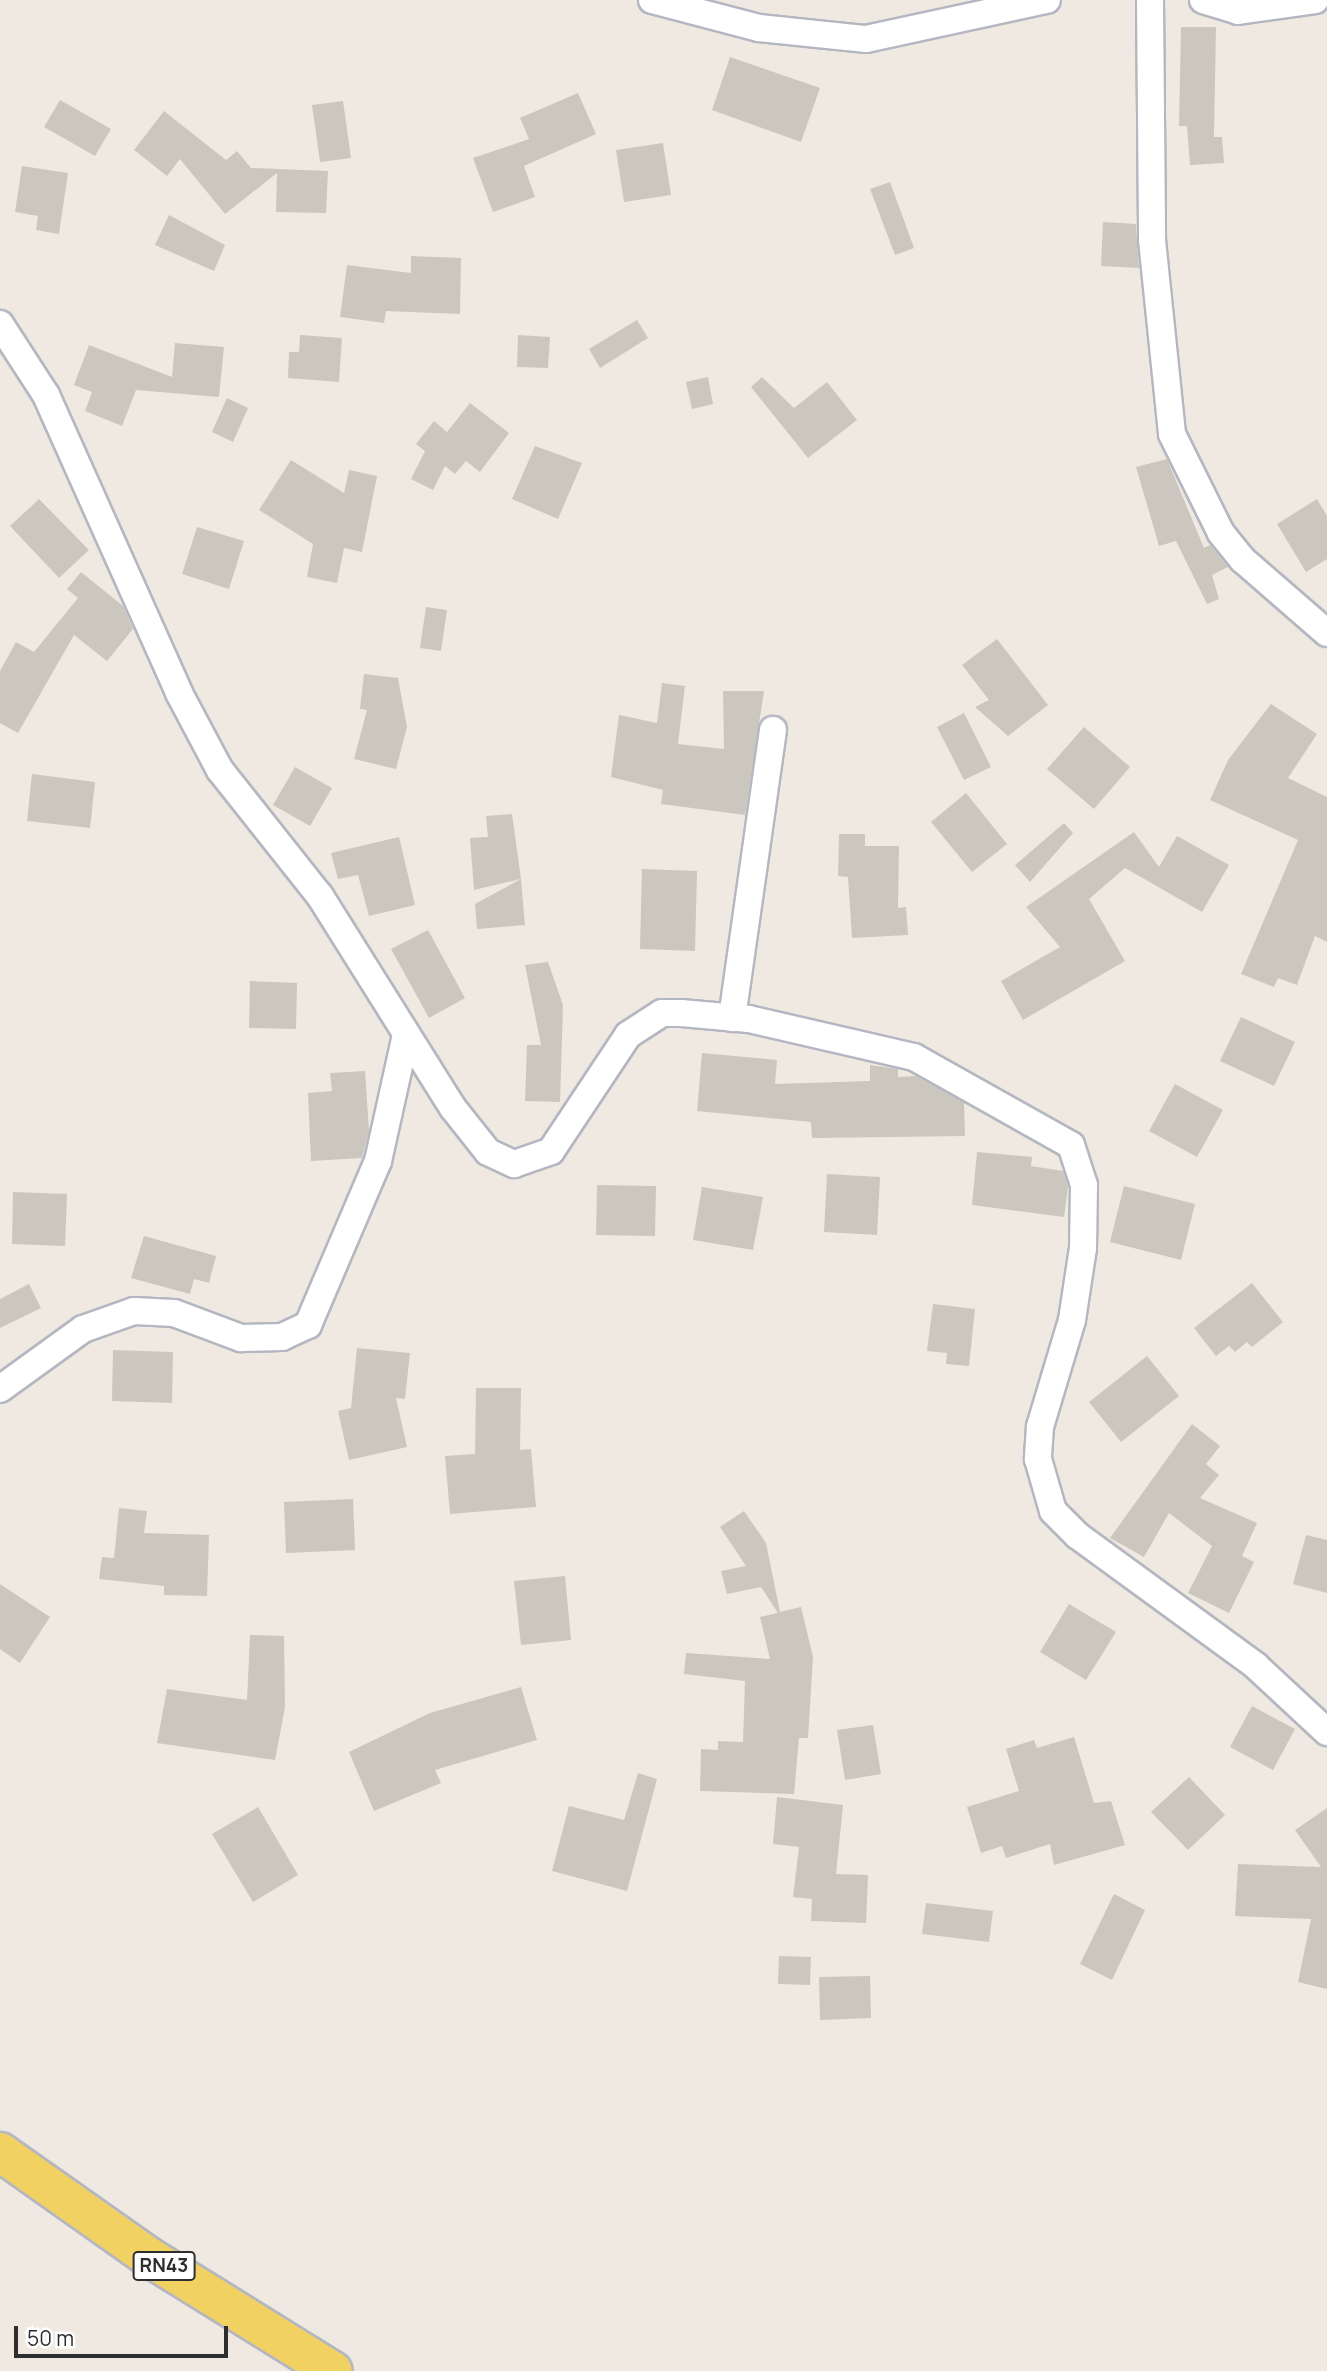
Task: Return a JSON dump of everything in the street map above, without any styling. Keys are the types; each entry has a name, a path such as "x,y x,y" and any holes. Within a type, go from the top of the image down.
{"main road":[{"name":"RN43","path":"0,2152 149,2257 333,2371"}],"street":[{"path":"652,0 759,28 866,39 1047,0"},
{"path":"1150,0 1152,240 1159,358 1172,434 1221,533 1327,632"},
{"path":"1203,0 1238,11 1315,0"},
{"path":"0,324 46,395 179,693 220,770 336,918 406,1035 488,1152 525,1164 564,1138 612,1057 645,1023 662,1013 732,1018 914,1056 1071,1145 1084,1185 1084,1225 1072,1320 1040,1427 1038,1459 1053,1511 1078,1536 1256,1667 1327,1732"},
{"path":"732,1018 773,730"},
{"path":"0,1389 83,1329 134,1311 174,1313 241,1338 282,1337 308,1325 378,1161 406,1035"}],"building":[{"path":"1181,27 1216,27 1214,137 1222,137 1224,163 1190,165 1187,126 1179,126"},
{"path":"730,57 820,88 801,142 712,110"},
{"path":"578,93 596,134 524,166 535,197 493,212 473,158 529,139 520,118"},
{"path":"60,100 111,129 95,156 44,127"},
{"path":"343,101 351,158 320,162 312,105"},
{"path":"164,111 226,160 237,151 251,168 328,171 326,213 276,212 277,173 225,214 180,159 167,176 134,150"},
{"path":"663,143 671,195 624,202 616,150"},
{"path":"22,166 68,173 59,234 36,230 38,216 15,212"},
{"path":"890,182 914,248 895,255 870,189"},
{"path":"169,215 225,245 214,271 155,245"},
{"path":"1103,222 1136,224 1139,268 1101,266"},
{"path":"411,256 461,258 460,314 386,311 384,323 340,317 347,265 411,273"},
{"path":"637,320 648,338 600,368 589,349"},
{"path":"300,335 342,338 339,382 288,378 289,352 299,352"},
{"path":"518,335 550,337 548,368 517,367"},
{"path":"175,343 224,347 219,397 136,390 122,426 85,411 92,392 74,385 89,345 172,377"},
{"path":"708,377 713,404 692,409 686,382"},
{"path":"762,377 794,408 827,382 857,420 808,458 751,387"},
{"path":"227,398 248,408 233,442 212,432"},
{"path":"470,403 509,433 480,472 466,461 455,474 445,466 433,490 411,479 425,451 416,444 434,421 447,432"},
{"path":"535,446 582,463 558,519 512,499"},
{"path":"1167,459 1204,548 1210,545 1228,567 1212,575 1219,599 1207,604 1176,541 1159,546 1136,467"},
{"path":"291,460 344,493 349,470 377,476 362,552 344,548 337,583 307,577 313,544 259,510"},
{"path":"39,499 89,550 59,578 10,526"},
{"path":"1317,499 1327,516 1327,559 1306,572 1277,524"},
{"path":"197,527 244,541 229,589 182,574"},
{"path":"81,572 123,606 133,629 107,661 74,635 18,733 0,723 0,671 16,642 34,652 78,598 67,589"},
{"path":"426,607 447,610 441,651 420,648"},
{"path":"997,639 1048,705 1008,736 975,707 989,700 962,665"},
{"path":"364,674 398,678 407,727 396,769 354,759 367,710 360,709"},
{"path":"662,683 685,686 678,744 724,749 723,691 764,691 745,815 661,804 663,790 611,777 619,715 657,723"},
{"path":"1271,704 1317,734 1288,778 1327,797 1327,942 1315,936 1297,985 1278,978 1274,987 1241,974 1298,840 1210,800 1228,760"},
{"path":"964,713 991,767 964,780 937,727"},
{"path":"1084,727 1130,767 1094,809 1047,769"},
{"path":"295,767 332,788 310,826 273,805"},
{"path":"32,774 95,782 90,828 27,821"},
{"path":"966,793 1007,844 972,872 931,822"},
{"path":"512,814 521,879 474,890 470,838 488,837 486,816"},
{"path":"1064,823 1073,833 1030,882 1015,865"},
{"path":"1134,832 1159,867 1177,836 1229,865 1202,912 1125,868 1089,899 1125,961 1023,1020 1001,981 1060,947 1026,907"},
{"path":"839,834 865,834 865,846 899,846 898,908 906,907 908,935 852,938 848,877 838,876"},
{"path":"399,837 415,905 369,916 358,875 338,879 331,853"},
{"path":"642,869 697,871 695,951 640,949"},
{"path":"521,879 525,925 477,929 475,904"},
{"path":"428,930 465,998 429,1018 391,949"},
{"path":"548,962 563,1005 560,1102 525,1101 527,1045 541,1045 525,965"},
{"path":"250,981 297,983 296,1029 249,1028"},
{"path":"1241,1017 1295,1042 1274,1086 1220,1061"},
{"path":"702,1053 777,1060 775,1084 870,1081 870,1065 898,1069 898,1077 916,1076 964,1103 965,1136 812,1138 811,1122 697,1111"},
{"path":"365,1071 369,1131 362,1158 311,1161 308,1093 332,1091 330,1073"},
{"path":"1175,1084 1223,1110 1197,1157 1149,1131"},
{"path":"977,1152 1032,1157 1031,1166 1063,1171 1068,1187 1064,1217 972,1205"},
{"path":"827,1174 880,1177 877,1235 824,1232"},
{"path":"597,1185 656,1186 655,1236 596,1235"},
{"path":"1124,1186 1195,1204 1181,1260 1110,1242"},
{"path":"702,1187 763,1197 753,1250 693,1240"},
{"path":"13,1192 67,1194 65,1246 12,1244"},
{"path":"144,1236 216,1256 209,1283 194,1279 190,1294 131,1278"},
{"path":"1252,1283 1283,1322 1252,1347 1247,1342 1235,1352 1229,1346 1216,1356 1194,1328"},
{"path":"29,1284 41,1308 0,1328 0,1299"},
{"path":"933,1304 975,1309 969,1366 946,1364 947,1353 927,1351"},
{"path":"357,1348 410,1353 405,1399 396,1398 407,1447 349,1460 338,1411 351,1408"},
{"path":"113,1350 173,1352 172,1403 112,1401"},
{"path":"1147,1356 1179,1396 1121,1442 1089,1402"},
{"path":"476,1388 521,1388 520,1450 531,1449 536,1507 450,1514 445,1456 475,1454"},
{"path":"1192,1424 1220,1446 1206,1464 1219,1475 1200,1498 1257,1523 1242,1556 1254,1562 1229,1613 1188,1593 1212,1546 1169,1513 1144,1557 1110,1538"},
{"path":"353,1499 355,1550 286,1553 284,1502"},
{"path":"119,1508 147,1511 144,1533 209,1535 207,1596 164,1595 164,1586 99,1579 102,1557 114,1558"},
{"path":"744,1511 766,1543 780,1612 801,1607 813,1657 808,1738 799,1738 794,1794 700,1791 701,1749 718,1750 718,1741 743,1742 745,1681 684,1674 686,1653 770,1659 760,1617 778,1613 761,1587 727,1594 721,1571 746,1566 720,1527"},
{"path":"1306,1535 1327,1540 1327,1593 1293,1584"},
{"path":"565,1576 571,1640 521,1645 514,1581"},
{"path":"0,1584 50,1617 20,1663 0,1649"},
{"path":"1069,1604 1116,1632 1086,1680 1040,1652"},
{"path":"250,1635 284,1636 285,1707 275,1760 157,1743 167,1689 247,1700"},
{"path":"521,1687 537,1740 435,1770 441,1783 374,1811 349,1752 430,1713"},
{"path":"1252,1706 1295,1729 1273,1770 1230,1747"},
{"path":"873,1725 881,1774 845,1780 837,1730"},
{"path":"1074,1737 1094,1803 1111,1801 1125,1845 1054,1865 1050,1844 1006,1858 1002,1846 981,1853 967,1807 1019,1791 1006,1749 1034,1740 1037,1748"},
{"path":"638,1773 657,1779 627,1891 552,1871 569,1806 624,1820"},
{"path":"1189,1777 1225,1815 1188,1850 1151,1812"},
{"path":"777,1797 843,1805 836,1874 868,1875 866,1923 811,1921 812,1899 793,1897 799,1847 773,1844"},
{"path":"258,1807 298,1875 253,1902 212,1834"},
{"path":"1327,1808 1327,1989 1298,1982 1311,1919 1235,1916 1238,1864 1321,1867 1295,1830"},
{"path":"1114,1894 1145,1910 1112,1980 1080,1964"},
{"path":"926,1903 993,1911 989,1942 922,1934"},
{"path":"779,1956 811,1957 810,1985 778,1984"},
{"path":"870,1976 871,2018 820,2020 819,1977"}]}
